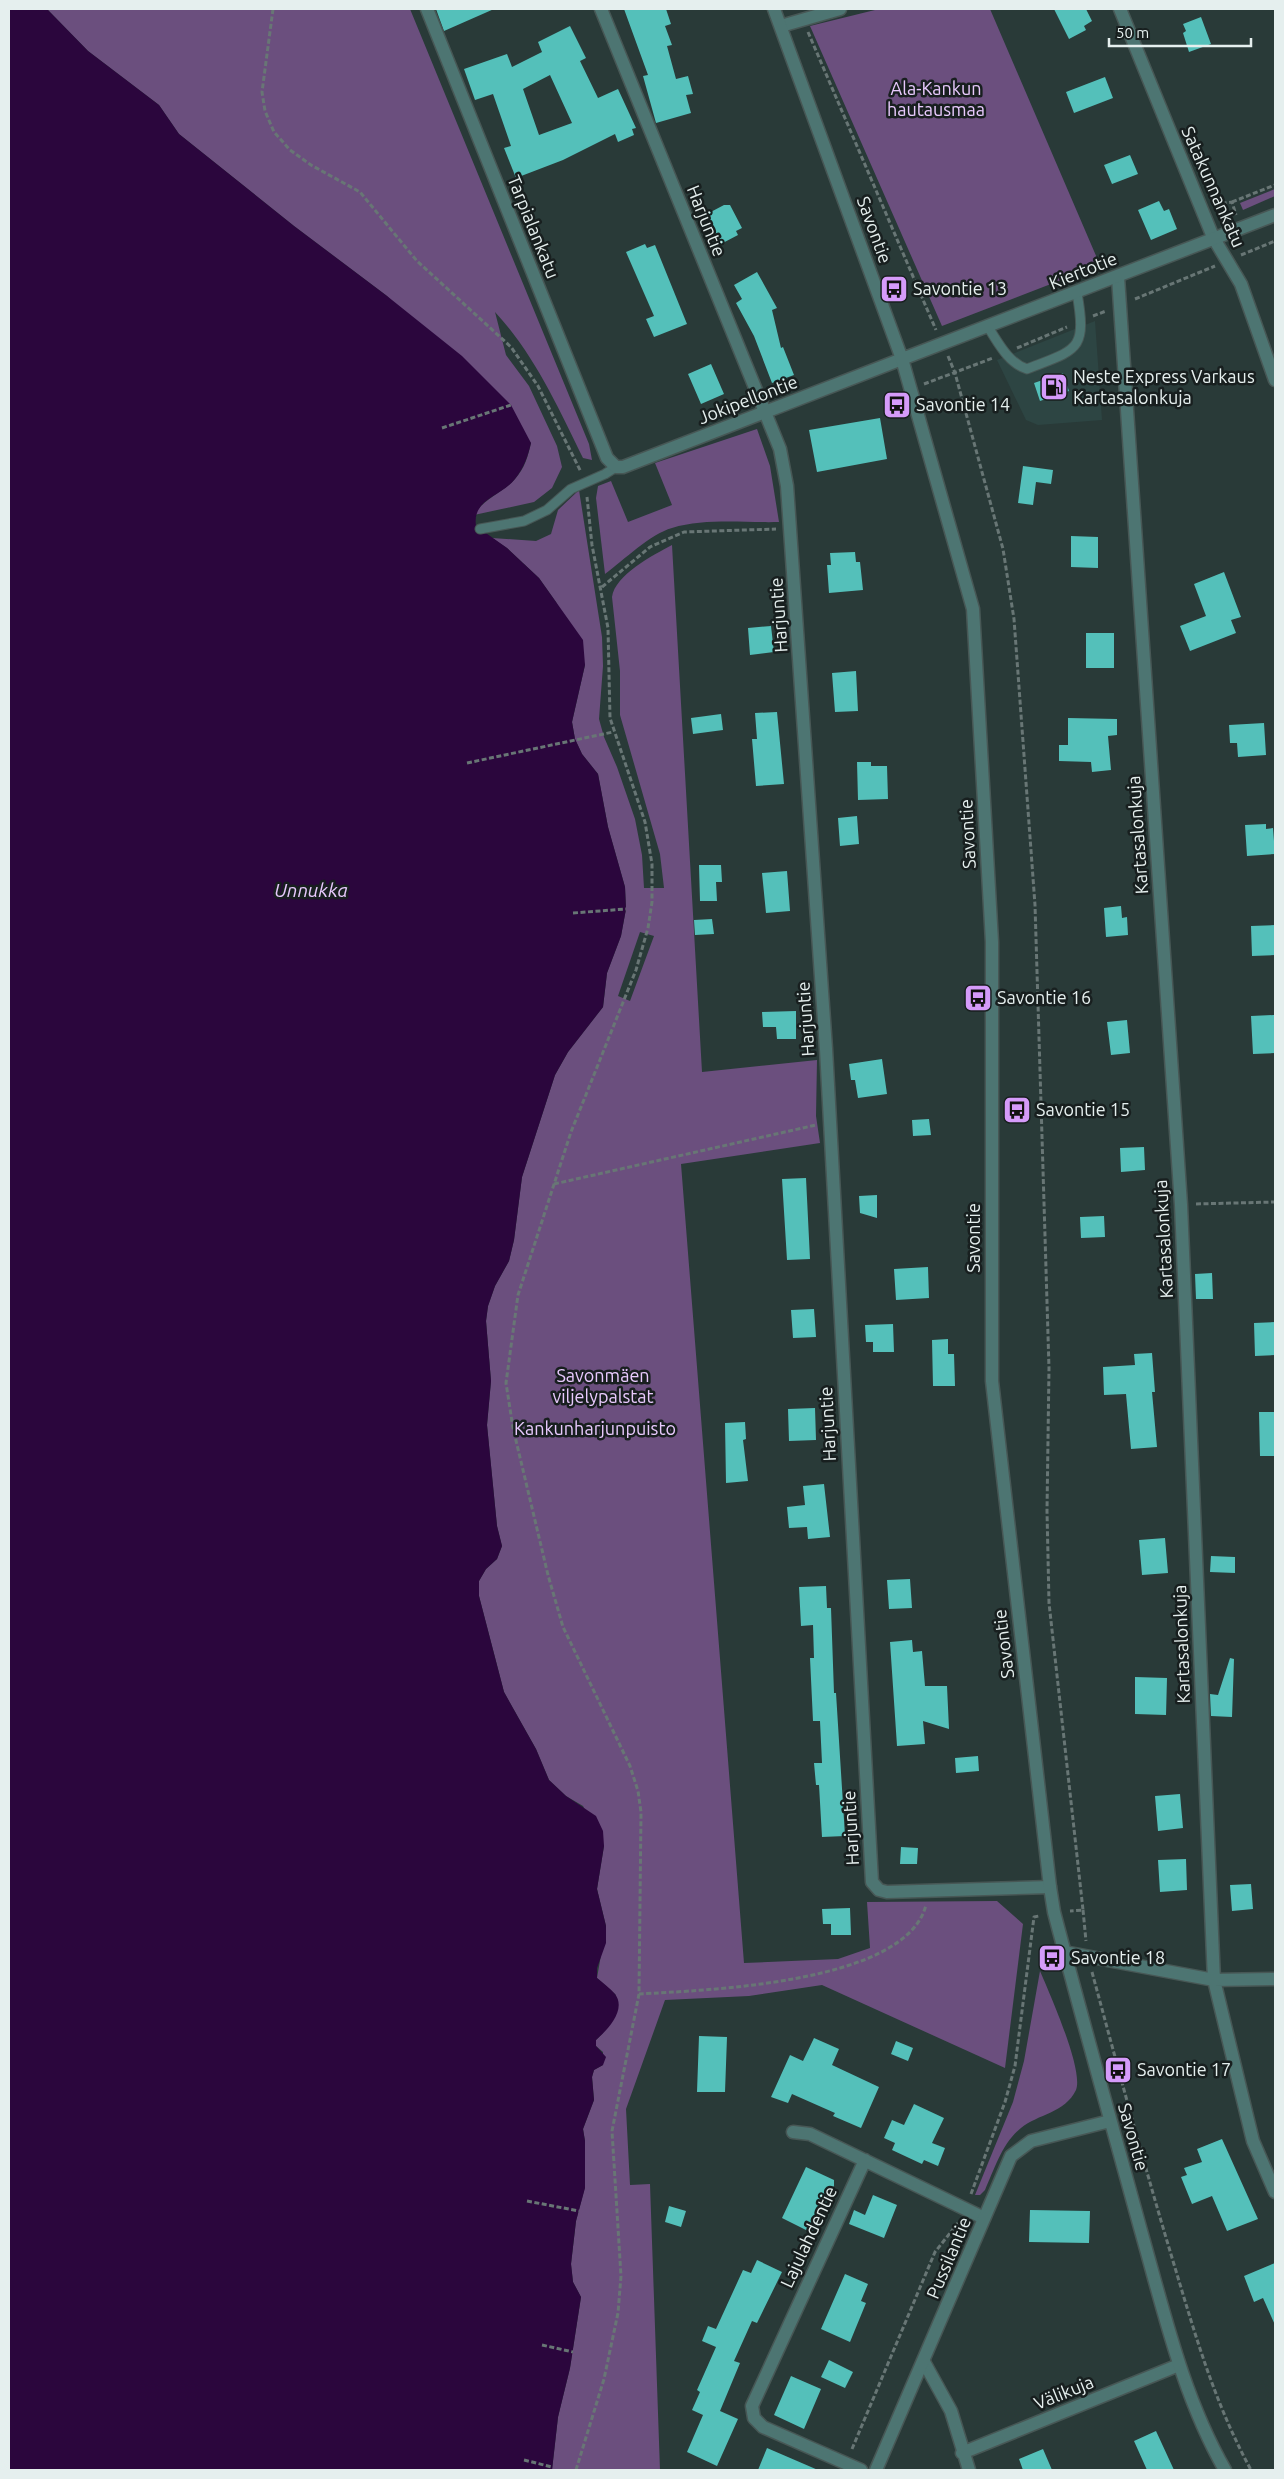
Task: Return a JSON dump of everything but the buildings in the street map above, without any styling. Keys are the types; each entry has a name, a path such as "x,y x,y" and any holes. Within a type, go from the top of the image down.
{"street":[{"name":"Tarpialankatu","path":"427,9 612,462"},
{"name":"Harjuntie","path":"601,9 780,449 787,486 829,1122 872,1882 879,1890 887,1892 1050,1887"},
{"name":"Savontie","path":"774,9 902,359 973,610 992,942 992,1380 1050,1887 1064,1952 1179,2365 1212,2447 1225,2470"},
{"path":"781,26 840,9"},
{"name":"Satakunnankatu","path":"1120,9 1213,237 1241,284 1275,380"},
{"name":"Kiertotie","path":"902,359 943,345 1241,226 1275,215"},
{"name":"Kartasalonkuja","path":"1118,276 1181,1205 1214,1980 1253,2142 1275,2192"},
{"name":"Jokipellontie","path":"612,462 623,467 902,359"},
{"path":"1064,1952 1214,1980 1275,1979"},
{"name":"Pussilantie","path":"876,2470 1011,2156 1019,2148 1031,2141 1110,2121"},
{"path":"794,2132 810,2134 984,2218"},
{"name":"Lajulahdentie","path":"861,2470 769,2430 754,2418 752,2406 785,2329 865,2160"},
{"path":"924,2362 951,2411 962,2453 969,2470"},
{"name":"Välikuja","path":"962,2453 1179,2365"}],"lane":[{"path":"988,327 1013,362 1020,367 1026,368 1068,353 1077,344 1081,334 1082,321 1077,292"},
{"path":"480,530 524,521 548,510 571,489 605,474 612,462"}],"path":[{"path":"273,9 262,92 265,111 274,132 290,150 311,166 360,192 417,261 511,347 538,386 586,481 592,544 602,587 608,628 610,718 645,822 652,864 652,902 648,928 636,970 571,1132 518,1295 506,1383 514,1428 562,1627 630,1766 638,1791 641,1812 640,1994 612,2131 621,2276 618,2312 604,2380 576,2470"},
{"path":"803,19 956,373 1003,549 1014,619 1035,905 1050,1368 1047,1510 1049,1603 1087,1955 1141,2153 1210,2381 1233,2437 1251,2470"},
{"path":"1200,158 1220,200 1225,203 1275,185"},
{"path":"1232,202 1250,251"},
{"path":"442,428 511,405"},
{"path":"602,587 650,547 684,532 791,529"},
{"path":"467,763 614,732"},
{"path":"573,913 626,909"},
{"path":"553,1184 829,1122"},
{"path":"1181,1205 1275,1202"},
{"path":"640,1994 729,1988 806,1978 850,1965 892,1947 915,1929 923,1916 929,1892"},
{"path":"1054,1912 1083,1910"},
{"path":"527,2201 579,2211"},
{"path":"542,2345 573,2352"},
{"path":"524,2460 552,2467"}],"shaded area":[{"path":"1095,321 1102,420 1038,425 1026,420 997,360"}],"green space":[{"path":"47,9 410,9 589,444 592,460 583,458 533,363 522,345 495,312 506,355 529,386 557,446 562,467 552,488 534,502 474,515 483,504 510,484 518,475 526,462 531,443 387,296 294,226 179,134 159,105 88,51"},
{"name":"Ala-Kankun hautausmaa","path":"879,9 990,9 1100,265 942,326 810,26"},
{"path":"1275,189 1275,196 1243,210 1240,203"},
{"path":"757,429 770,466 779,522 711,522 672,528 646,542 605,574 596,498 598,486 611,481 628,522 672,505 655,463"},
{"name":"Kankunharjunpuisto","path":"579,490 602,637 603,666 599,719 635,819 642,855 644,888 664,888 660,854 620,715 620,671 612,597 620,581 636,566 672,545 702,1072 817,1060 816,1116 820,1143 681,1164 744,1963 838,1959 870,1948 867,1902 997,1901 1023,1924 1005,2068 822,1985 749,1996 665,2000 626,2109 630,2185 650,2184 660,2470 552,2470 558,2417 570,2368 581,2297 573,2282 571,2264 576,2221 585,2187 585,2141 583,2129 594,2100 592,2077 594,2070 603,2065 603,2052 596,2046 596,2040 603,2033 616,1995 597,1978 606,1926 597,1889 604,1846 583,1806 566,1796 549,1780 536,1749 504,1692 479,1596 479,1581 486,1569 497,1559 502,1546 497,1526 487,1425 491,1381 486,1321 488,1306 495,1286 509,1261 514,1240 522,1177 555,1075 568,1052 603,1007 607,973 621,936 626,909 625,887 608,827 598,774 582,754 575,739 572,722 585,665 556,602 539,578 507,548 492,538 536,541 551,534 558,510","holes":["640,932 654,936 630,1001 618,996"]},
{"path":"1040,1971 1070,2049 1075,2066 1076,2090 1065,2104 1028,2123 1014,2134 999,2157 985,2190 980,2195 975,2195 1013,2102 1024,2061"}],"water":[{"name":"Unnukka","path":"9,9 47,9 88,51 159,105 179,134 462,356 511,405 531,443 523,466 515,479 478,510 476,526 507,548 539,578 583,640 585,665 572,722 575,739 582,754 598,774 608,827 625,887 626,909 621,936 607,973 603,1007 568,1052 555,1075 522,1177 514,1240 509,1261 495,1286 488,1306 486,1321 491,1381 487,1425 497,1526 502,1546 497,1559 486,1569 479,1581 479,1596 504,1692 536,1749 549,1780 566,1796 596,1816 603,1831 604,1846 597,1889 606,1926 606,1943 597,1968 597,1978 615,1994 619,2007 614,2019 596,2040 596,2046 606,2057 603,2065 594,2070 592,2077 594,2100 583,2129 585,2141 585,2188 576,2221 571,2264 573,2282 581,2297 570,2368 558,2417 552,2470 9,2470"}],"place":[{"name":"Savontie 13","path":"894,289"},
{"name":"Neste Express Varkaus Kartasalonkuja","path":"1054,387"},
{"name":"Savontie 14","path":"897,405"},
{"name":"Savontie 16","path":"978,998"},
{"name":"Savontie 15","path":"1017,1110"},
{"name":"Savontie 18","path":"1052,1958"},
{"name":"Savontie 17","path":"1118,2070"}],"park label":[{"name":"Savonmäen viljelypalstat","path":"603,1386"}]}
